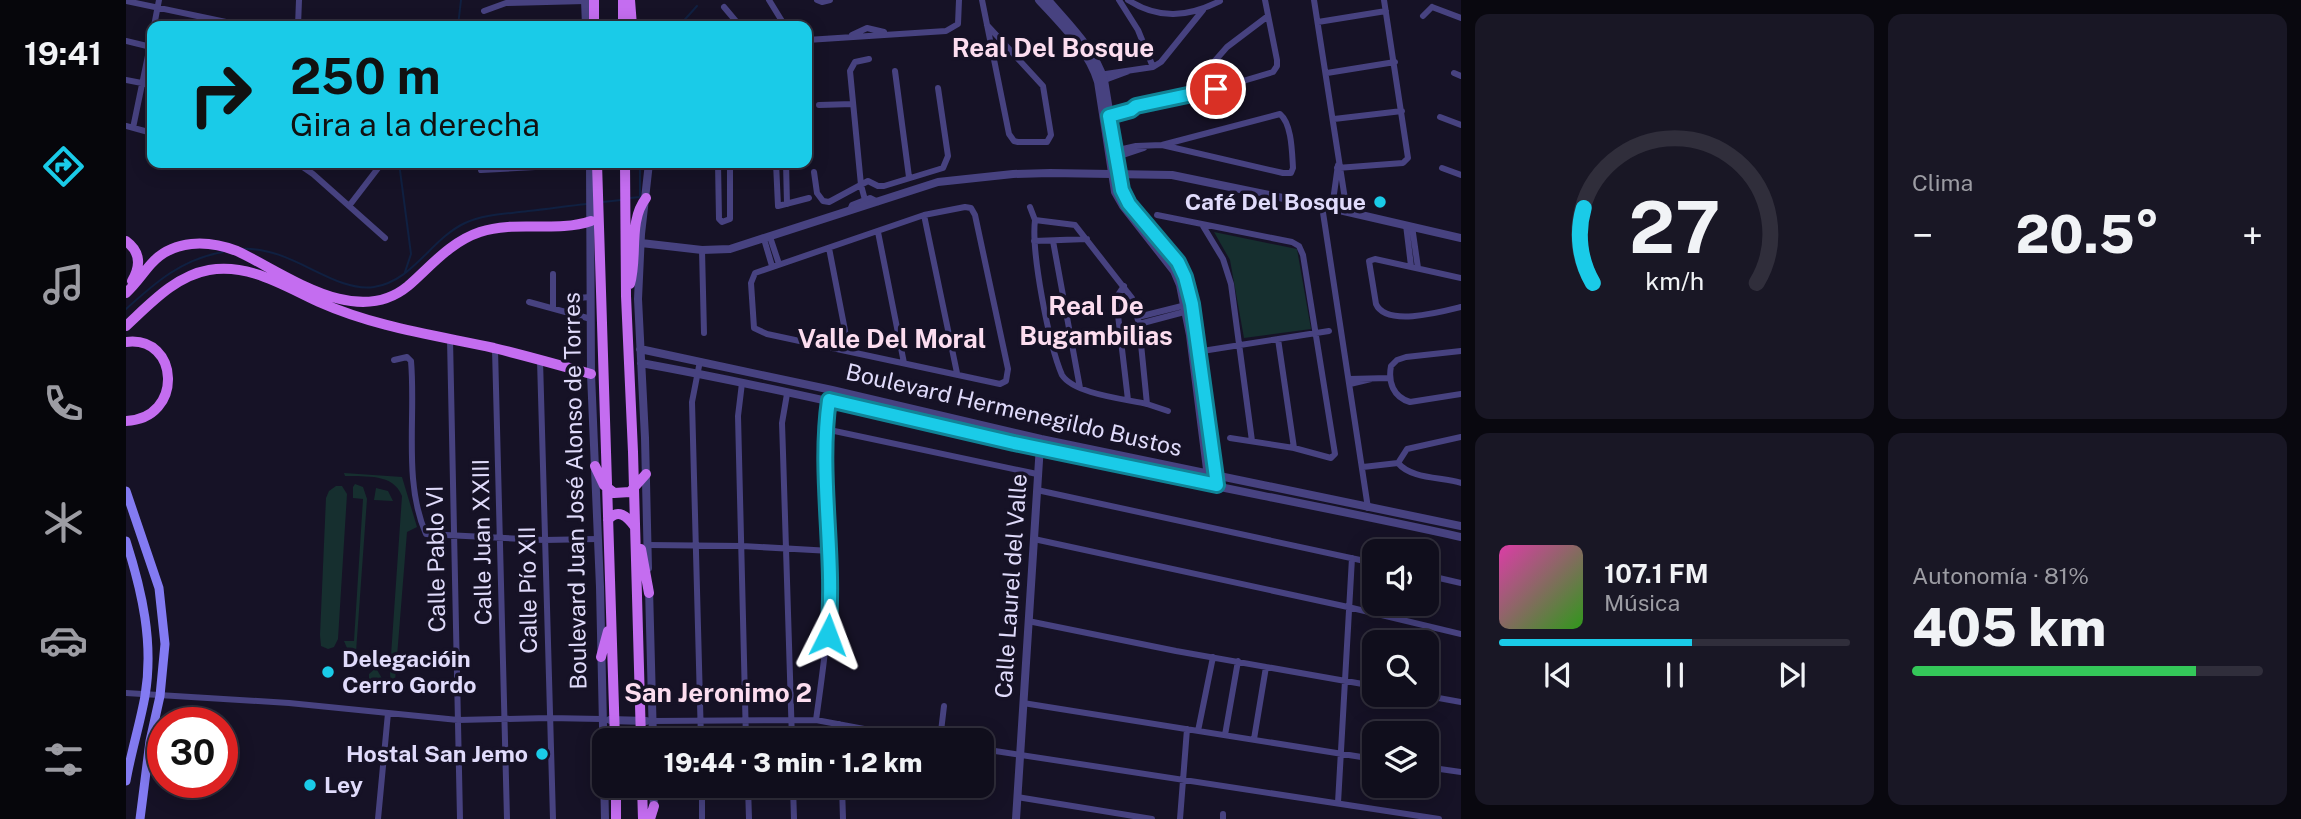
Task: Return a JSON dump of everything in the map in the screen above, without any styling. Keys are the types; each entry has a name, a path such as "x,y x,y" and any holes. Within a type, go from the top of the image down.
{"main road":[{"path":"588,0 593,21"},
{"path":"623,0 623,21"},
{"path":"632,0 633,21"},
{"name":"Boulevard Juan José Alonso de Torres","path":"592,168 614,728"},
{"path":"625,168 626,296 635,526 647,721 645,728"},
{"path":"626,296 634,270 638,216 646,198"},
{"path":"126,291 151,264 170,250 190,244 211,243 237,251 342,301 377,301 401,291 455,244 480,232 507,226 594,221"},
{"path":"126,241 135,250 139,264 137,273 126,291"},
{"path":"126,326 181,281 209,270 248,271 370,322 495,349 591,374"},
{"path":"126,342 140,343 158,353 167,367 169,383 162,402 152,413 141,419 126,421"},
{"path":"595,466 607,488 614,493 624,494 634,488 646,474"},
{"path":"126,491 159,588 165,644 160,696 150,741 140,819"},
{"path":"608,520 615,514 623,514 635,526 649,593"},
{"path":"126,781 145,695 147,638 143,601 127,546"},
{"path":"600,587 610,609"},
{"path":"601,657 611,622"},
{"path":"616,798 616,819"},
{"path":"642,798 643,819"},
{"path":"652,819 654,806"}],"street":[{"path":"298,21 299,0"},
{"path":"484,11 506,3 588,0 586,21"},
{"path":"769,0 782,21"},
{"path":"817,0 830,0"},
{"path":"812,40 946,31 953,29 959,21 959,0"},
{"path":"1039,0 1083,51 1100,78"},
{"path":"1048,0 1084,42 1100,78 1115,192 1174,271 1189,308 1213,484"},
{"path":"1119,0 1138,30 1153,67"},
{"path":"1128,0 1159,14 1177,15 1203,10 1220,1"},
{"path":"1106,114 1216,89 1273,72 1277,60 1265,0"},
{"path":"1314,0 1347,212"},
{"path":"1340,165 1403,163 1407,160 1384,0"},
{"path":"126,1 158,4 225,21"},
{"path":"984,1 987,25 1009,134 1018,142 1046,142 1051,138 1051,132 1043,86 987,25"},
{"path":"1423,16 1431,4 1461,18"},
{"path":"724,7 736,21"},
{"path":"1100,78 1153,67 1166,58 1203,10"},
{"path":"1318,22 1386,12"},
{"path":"1185,95 1227,47 1268,16"},
{"path":"126,41 147,46"},
{"path":"865,200 861,185 850,66 869,59"},
{"path":"1327,73 1395,62"},
{"path":"147,65 129,127 147,132"},
{"path":"895,71 909,177"},
{"path":"126,80 147,84"},
{"path":"814,172 817,193 823,201 835,200 870,181 881,187 946,165 948,156 938,88"},
{"path":"819,105 853,104"},
{"path":"1334,119 1402,111"},
{"path":"1112,155 1136,146 1162,145 1280,114 1288,127 1293,168 1291,173 1283,173 1162,145"},
{"path":"1440,117 1461,125"},
{"path":"1332,208 1340,165"},
{"path":"303,168 385,238"},
{"path":"349,206 378,168"},
{"path":"481,170 513,168"},
{"path":"649,728 647,721 648,545 638,299 650,168"},
{"path":"718,168 719,219 722,222 730,219 730,168"},
{"path":"776,168 778,206 809,198"},
{"path":"786,168 787,204"},
{"path":"1442,168 1461,175"},
{"path":"641,243 702,250 730,249 947,181 1013,174 1114,173 1172,175 1461,238"},
{"path":"850,212 852,205 865,200 873,198 879,203"},
{"path":"1322,206 1363,467 1368,517"},
{"path":"959,207 969,207 974,212 1009,374 1006,381 1000,384 767,334 755,329 752,323 751,280 755,273 924,215 959,207"},
{"path":"1030,207 1035,220 1034,241 1043,302 1059,369 1065,380 1080,388 1168,411"},
{"path":"924,215 957,373"},
{"path":"1157,215 1292,242 1299,246 1303,255 1335,454 1331,458 1294,448 1230,438"},
{"path":"1035,220 1072,223 1132,298 1138,320 1147,404"},
{"name":"Boulevard Juan José Alonso de Torres","path":"594,221 591,374 600,587 604,819"},
{"path":"1409,225 1414,267"},
{"path":"1203,226 1217,246 1227,268 1252,441"},
{"path":"878,232 904,363"},
{"path":"767,238 775,265"},
{"path":"1034,241 1087,239"},
{"path":"1053,241 1080,388"},
{"path":"829,248 849,351"},
{"path":"702,250 704,333"},
{"path":"1461,278 1386,261 1370,260 1376,304 1378,309 1386,314 1416,316 1461,307"},
{"path":"553,274 553,308"},
{"path":"1124,286 1116,298 1128,400"},
{"path":"574,314 577,298 591,297"},
{"path":"529,302 591,319"},
{"path":"1138,320 1189,308"},
{"path":"1195,352 1329,331"},
{"name":"Calle Pablo VI","path":"450,339 460,819"},
{"path":"1278,339 1294,448"},
{"name":"Calle Juan XXIII","path":"495,349 507,819"},
{"name":"Boulevard Hermenegildo Bustos","path":"640,349 1041,439 1461,526"},
{"path":"1461,351 1401,358 1391,366 1389,378 1396,393 1410,402 1461,394"},
{"path":"394,360 407,357 411,361 414,477 422,527 426,534 544,540 598,539"},
{"name":"Calle Pío XII","path":"540,360 553,819"},
{"path":"700,361 692,402 700,728"},
{"name":"Boulevard Hermenegildo Bustos","path":"641,363 787,394 829,400 1039,449 1461,537"},
{"path":"1349,382 1389,378"},
{"path":"742,383 738,407 746,728"},
{"path":"816,720 829,623 831,551 825,429 832,390"},
{"path":"787,394 782,423 792,728"},
{"path":"825,429 1037,474"},
{"path":"1206,432 1206,454 1212,473"},
{"path":"1398,463 1407,449 1461,437"},
{"name":"Calle Laurel del Valle","path":"1016,819 1041,439"},
{"path":"1192,470 1201,464 1206,454"},
{"path":"1363,467 1398,463"},
{"path":"1398,463 1404,470 1461,483"},
{"path":"1037,490 1362,560"},
{"path":"1034,539 1461,634"},
{"path":"648,545 831,551"},
{"path":"1338,803 1352,558"},
{"path":"1439,578 1461,583"},
{"path":"1028,621 1362,683"},
{"path":"1198,731 1213,657"},
{"path":"1225,735 1238,661"},
{"path":"1254,739 1266,667"},
{"path":"126,693 289,703 458,720 816,720 854,728"},
{"path":"1439,698 1461,702"},
{"path":"1023,702 1362,757"},
{"path":"941,728 944,706"},
{"path":"378,819 388,713"},
{"path":"839,724 839,728"},
{"path":"1180,819 1187,729"},
{"path":"994,751 1439,819"},
{"path":"1439,769 1461,772"},
{"path":"1017,797 1152,819"},
{"path":"654,798 654,806"},
{"path":"702,798 702,819"},
{"path":"748,798 749,819"},
{"path":"793,798 794,819"},
{"path":"842,798 843,819"}],"green space":[{"path":"1214,232 1297,249 1311,329 1244,338 1230,260"},
{"path":"344,473 402,477 417,527 407,532 394,694 391,694 390,670 402,496 392,483 386,480 345,476"},
{"path":"355,484 363,487 367,499 356,652 347,648 344,641 354,641 363,499 353,498"},
{"path":"336,486 342,486 347,494 338,639 334,647 328,649 321,646 320,635 326,498 329,491"},
{"path":"376,488 388,491 393,501 374,500"},
{"path":"376,668 384,682 384,694 372,696 369,694 374,683 369,682 369,674"}],"waterway":[{"path":"459,21 461,0"},
{"path":"684,21 697,6"},
{"path":"400,168 411,254 405,272"},
{"path":"630,198 640,197 640,168"},
{"path":"603,202 621,200"},
{"path":"242,249 278,255 343,283 374,287 400,277 442,239 465,223 496,215 587,204"},
{"path":"126,309 170,273 195,260 223,252"}],"place":[{"name":"Café Del Bosque","path":"1380,202"},
{"name":"Delegacióin Cerro Gordo","path":"328,672"},
{"name":"Hostal San Jemo","path":"542,754"},
{"name":"Ley","path":"310,785"}],"district":[{"name":"Real Del Bosque","path":"1053,48"},
{"name":"Real De Bugambilias","path":"1096,321"},
{"name":"Valle Del Moral","path":"892,339"},
{"name":"San Jeronimo 2","path":"718,693"}],"route":[{"path":"828,635 831,551 825,429 829,400 1014,443 1217,485 1192,304 1183,270 1129,204 1122,190 1109,116 1136,106 1216,89"}]}
